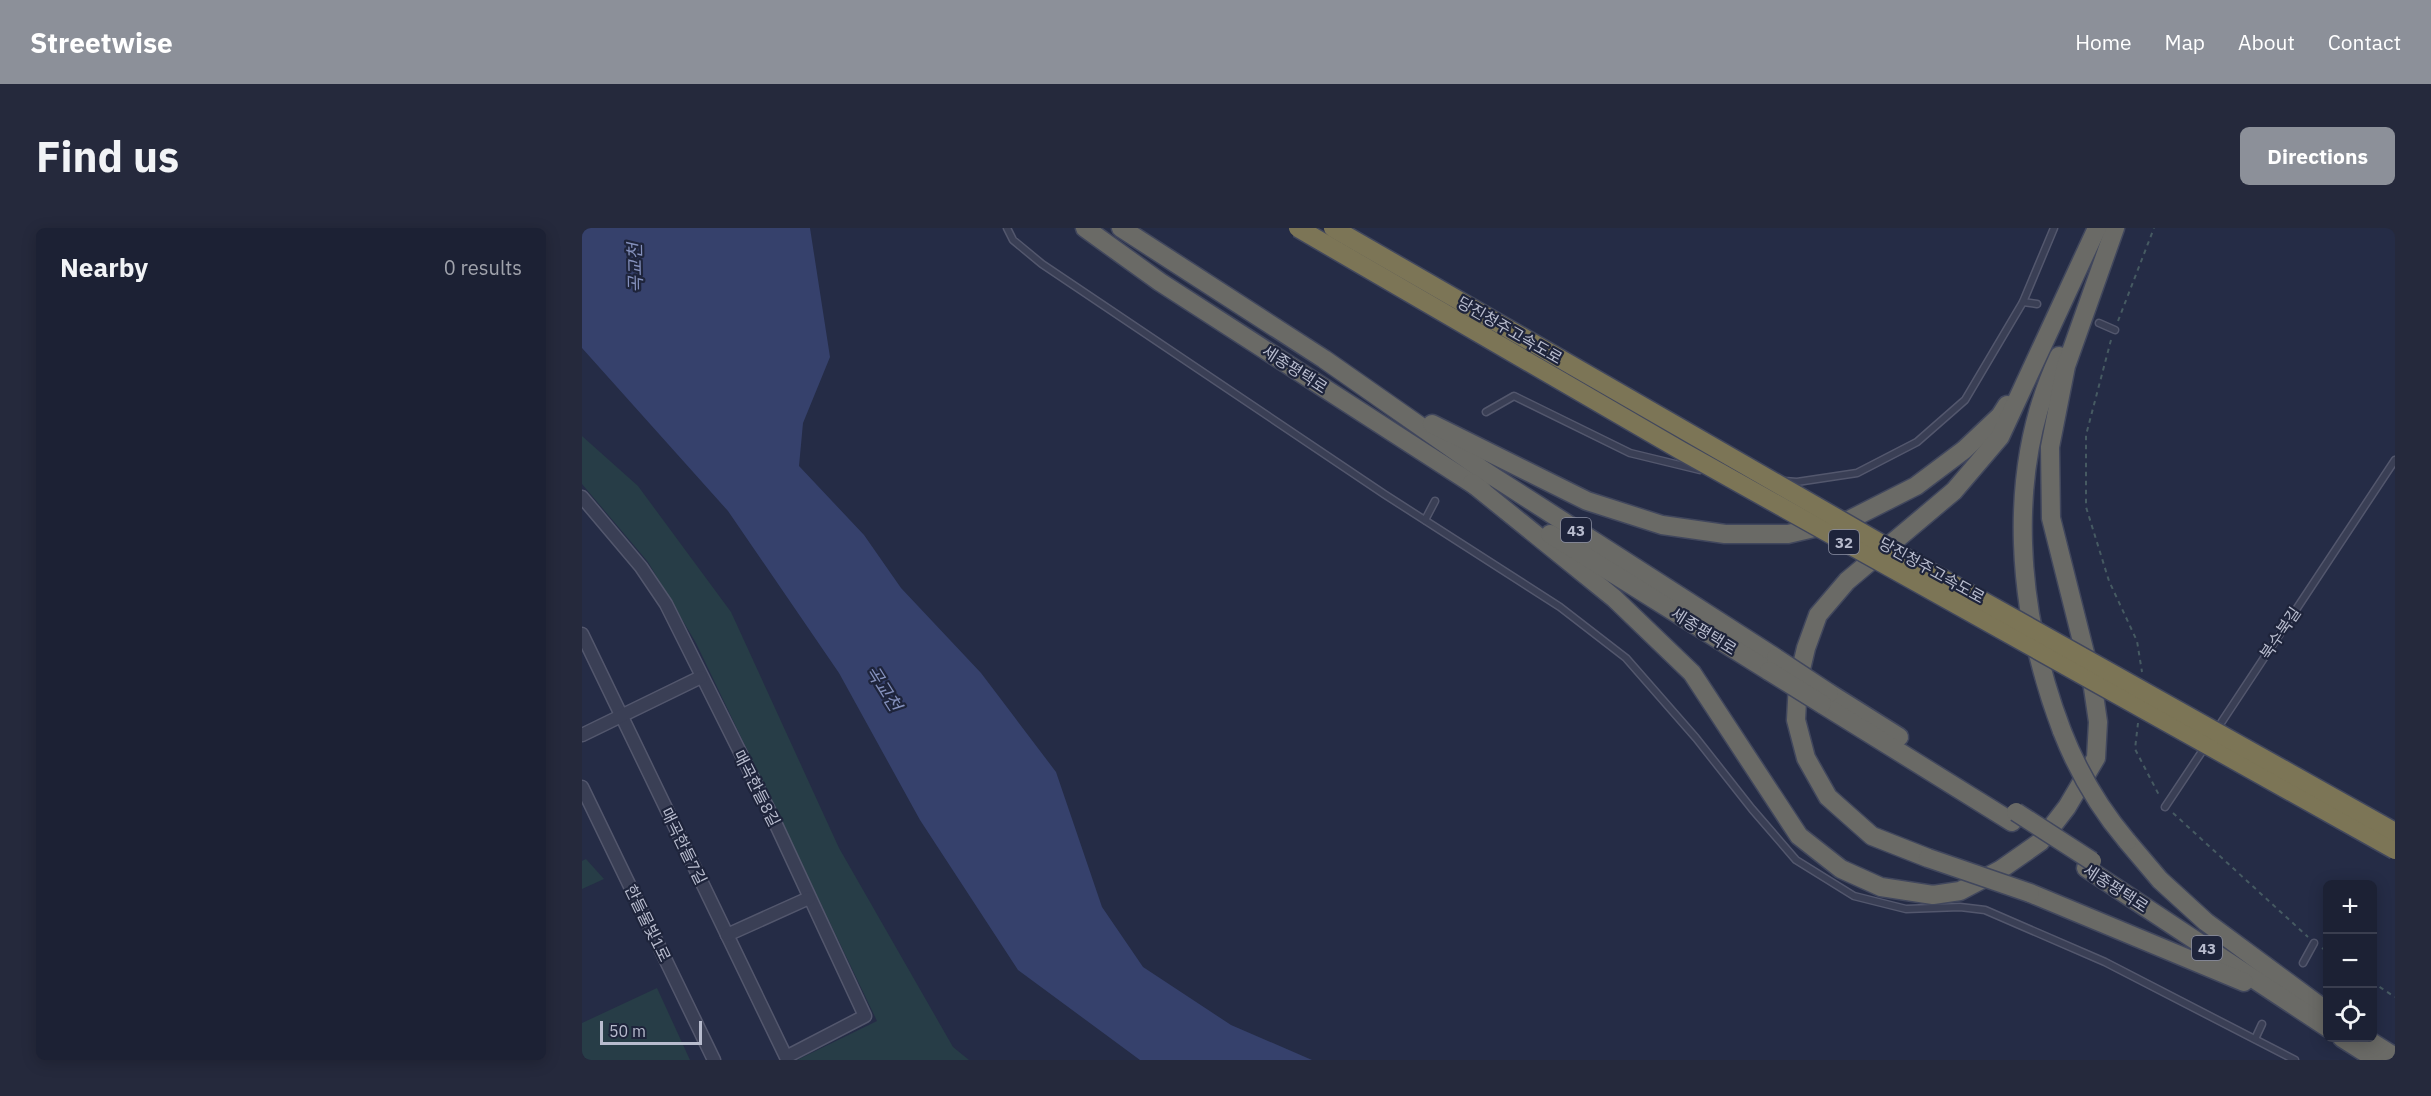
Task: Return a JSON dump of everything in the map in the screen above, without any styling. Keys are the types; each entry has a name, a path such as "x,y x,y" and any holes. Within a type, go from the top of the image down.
{"highway":[{"name":"세종평택로","path":"1085,228 1160,282 1472,483 1772,665 2323,1010"},
{"name":"세종평택로","path":"1121,228 1378,397 1772,665"},
{"name":"당진청주고속도로","path":"1298,228 1670,444 2395,850"},
{"name":"당진청주고속도로","path":"1333,228 1908,559 2395,832"},
{"path":"2097,228 2000,437 1954,491 1846,581 1818,615 1798,682 1796,720 1806,758 1828,797 1872,836 2030,893 2283,998"},
{"path":"1472,483 1614,598 1692,673 1799,836 1841,869 1881,887 1933,895 1960,891 2000,870 2040,842 2067,807 2096,758 2098,722 2092,681 2051,518 2050,447 2066,366 2115,228"},
{"path":"2109,250 2055,364 2034,431 2025,496 2022,561 2034,644 2062,731 2074,760 2104,813 2160,880 2206,922 2323,1009"},
{"path":"1378,397 1587,501 1662,525 1725,534 1788,534 1850,520 1916,486 1965,450 2000,416 2044,345"},
{"name":"세종평택로","path":"2089,865 2323,1025"},
{"path":"2348,1042 2377,1060"},
{"path":"2371,1042 2395,1057"}],"street":[{"name":"매곡한들8길","path":"582,497 627,548 666,604 772,816 865,1016 786,1057"},
{"name":"매곡한들7길","path":"582,634 786,1057"},
{"path":"582,735 701,677"},
{"name":"한들물빛1로","path":"582,787 714,1060"},
{"path":"728,935 809,898"}],"lane":[{"path":"1007,228 1014,240 1042,264 1425,520 1560,607 1626,658 1696,738 1796,860 1854,896 1906,909 1960,907 1985,910 2106,962 2295,1060"},
{"path":"1755,478 1797,482 1857,473 1917,442 1965,400 2023,302 2054,228"},
{"path":"2023,302 2037,304"},
{"path":"2099,323 2115,330"},
{"path":"1486,412 1514,396 1630,453 1724,476 1745,477"},
{"name":"북수북길","path":"2165,807 2395,460"},
{"path":"1425,520 1435,501"},
{"path":"2303,963 2314,943"},
{"path":"2255,1039 2262,1024"}],"path":[{"path":"2143,677 2137,641 2109,581 2086,507 2086,435 2115,330 2154,228"},
{"path":"2138,718 2134,749 2165,807 2323,949"},
{"path":"2377,985 2395,997"}],"shaded area":[{"path":"582,436 638,486 731,612 839,848 953,1047 969,1060 797,1060 877,1021 696,643 648,562 582,484"},
{"path":"586,859 604,879 582,889 582,861"},
{"path":"657,988 690,1060 582,1060 582,1023"}],"water":[{"name":"곡교천","path":"582,228 810,228 830,357 803,423 799,466 864,535 901,588 981,673 1056,772 1102,907 1143,967 1231,1025 1312,1060 1140,1060 1018,970 920,820 839,673 728,511 582,348"}]}
